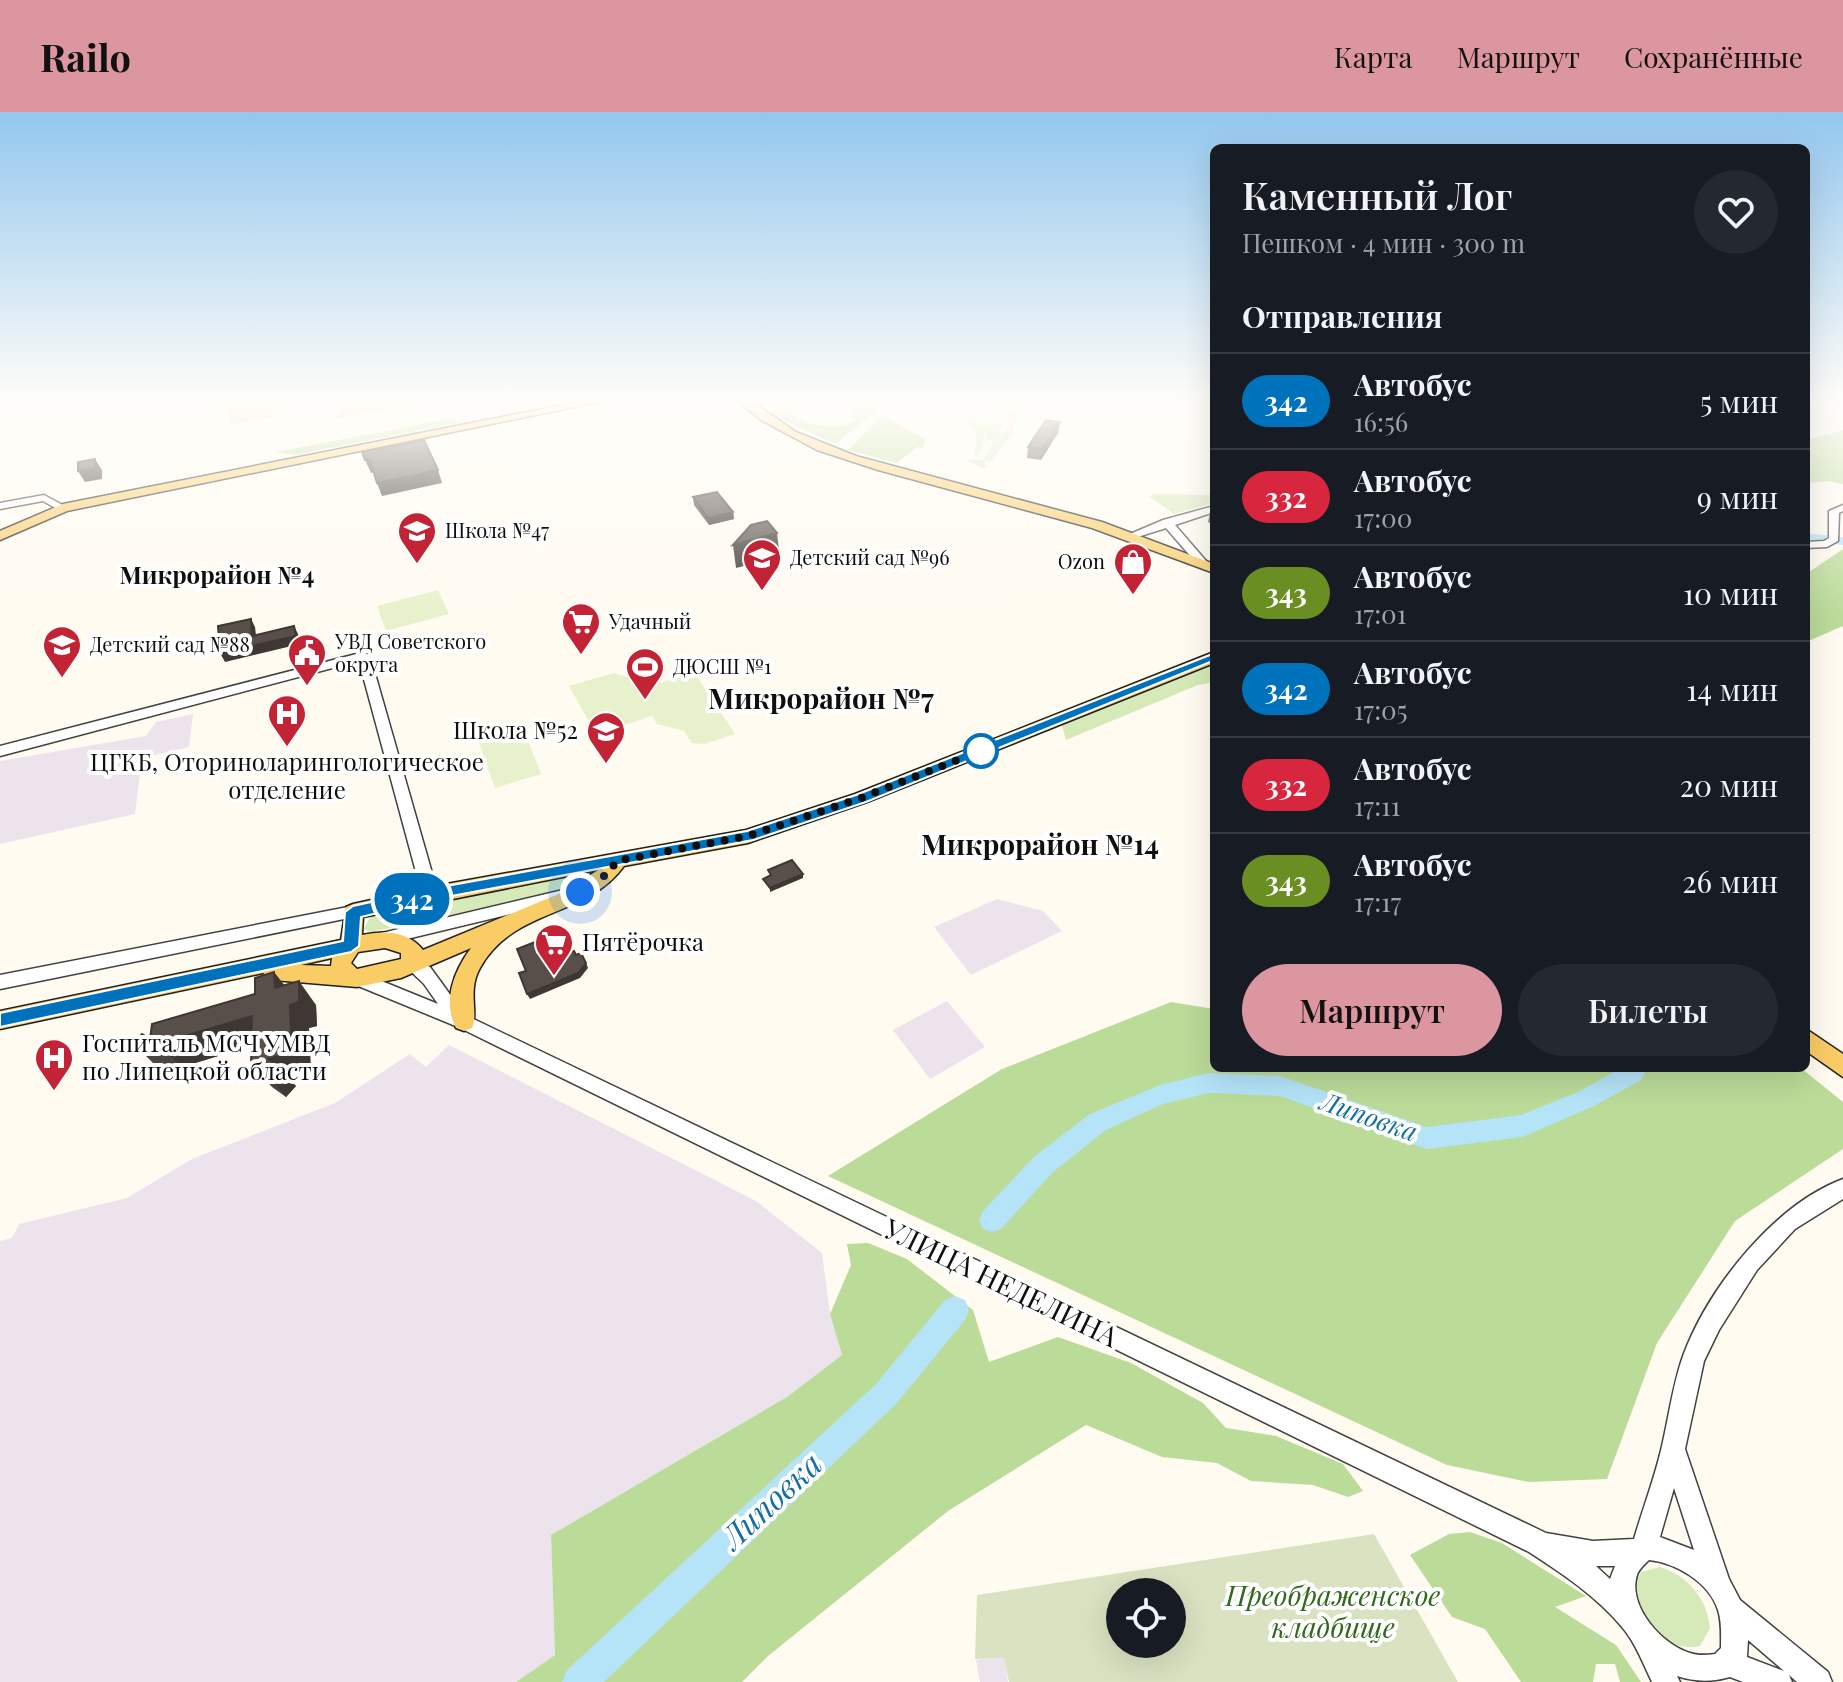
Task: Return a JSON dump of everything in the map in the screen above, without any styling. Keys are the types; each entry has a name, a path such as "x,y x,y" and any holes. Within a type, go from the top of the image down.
{"main road":[{"path":"0,536 63,508 247,471"},
{"path":"907,471 1049,510 1208,567"},
{"path":"1149,546 1210,582"},
{"path":"352,977 340,963 351,946 353,912 430,894 748,836 810,817 1210,659"},
{"path":"178,984 285,970 352,977 393,972 580,892 607,874 617,861"},
{"path":"464,1022 458,1002 464,974 479,952 508,921"},
{"path":"0,1020 386,938 408,945 415,954 410,963"},
{"path":"1810,1041 1843,1067"}],"street":[{"path":"0,506 44,498 63,508"},
{"path":"1810,545 1831,542 1838,510"},
{"path":"1128,537 1152,527 1170,526 1210,511"},
{"path":"1170,526 1208,567"},
{"path":"0,751 364,656 430,894"},
{"path":"386,938 580,892"},
{"path":"0,982 353,912"},
{"name":"УЛИЦА НЕДЕЛИНА","path":"410,963 423,968 441,999 464,1022"},
{"name":"УЛИЦА НЕДЕЛИНА","path":"352,977 464,1022 1538,1543 1591,1578 1636,1624"},
{"path":"1641,1550 1673,1450 1693,1359 1724,1300 1750,1263 1788,1222 1843,1188"},
{"path":"1673,1450 1726,1600 1735,1653 1721,1670"},
{"name":"УЛИЦА НЕДЕЛИНА","path":"1538,1543 1593,1554 1641,1550"},
{"path":"1666,1682 1622,1596 1621,1574 1628,1559 1641,1550 1665,1548 1683,1556 1726,1600 1818,1682"},
{"path":"1636,1624 1679,1663 1700,1670 1721,1670 1778,1682"}],"shaded area":[{"path":"193,714 189,747 142,758 135,814 0,844 0,761 146,736 156,722"},
{"path":"997,899 1043,911 1062,931 971,975 934,927"},
{"path":"947,1001 985,1047 930,1079 893,1030"},
{"path":"449,1045 756,1201 822,1253 830,1314 842,1355 787,1397 551,1535 555,1655 516,1682 0,1682 0,1241 12,1238 19,1224 127,1198 192,1159 335,1103 410,1054 426,1067"},
{"path":"1004,1654 1008,1682 980,1682 976,1660"}],"green space":[{"path":"1810,471 1843,471 1843,484 1829,481 1810,483"},
{"path":"1210,495 1210,504 1174,514 1149,496"},
{"path":"1843,549 1843,626 1810,640 1810,571"},
{"path":"438,590 449,614 386,631 377,606"},
{"path":"1210,666 1210,683 1066,740 1062,725"},
{"name":"ДЮСШ №1","path":"694,672 735,734 705,744 692,743 684,731 657,724 652,716 596,734 569,686 614,673 653,685"},
{"path":"521,724 541,774 495,788 477,737"},
{"path":"576,873 579,877 569,888 550,897 370,932 364,929 372,913"},
{"path":"1171,1002 1210,1008 1210,1072 1806,1072 1843,1102 1843,1149 1735,1221 1657,1343 1607,1479 1529,1482 1447,1465 828,1176 1002,1069"},
{"path":"868,1243 907,1259 973,1310 989,1362 1058,1337 1131,1363 1203,1403 1226,1428 1276,1436 1343,1464 1363,1491 1348,1497 1313,1485 1251,1481 1217,1463 1162,1457 1086,1425 948,1511 768,1656 742,1682 516,1682 555,1655 551,1535 787,1397 842,1355 830,1314 851,1265 847,1244"},
{"path":"1470,1532 1502,1543 1586,1596 1555,1607 1616,1645 1641,1682 1620,1682 1615,1664 1596,1664 1593,1682 1521,1682 1485,1629 1452,1617 1410,1555 1449,1534"},
{"name":"Преображенское кладбище","path":"1374,1534 1458,1682 1009,1682 1004,1657 975,1659 977,1595"},
{"path":"1660,1567 1687,1582 1705,1607 1710,1628 1700,1646 1686,1647 1660,1636 1641,1613 1636,1599 1636,1585 1641,1572"}],"building":[{"path":"374,471 432,471 377,483"},
{"path":"717,492 733,512 708,518 693,497"},
{"path":"767,521 777,533 733,545 751,525"},
{"path":"251,619 252,636 294,626 296,636 220,653 218,626"},
{"path":"792,860 803,874 770,888 763,879 771,875 768,870"},
{"path":"540,940 550,961 574,951 576,955 581,953 586,963 578,973 527,994 519,973 526,971 517,949"},
{"path":"274,972 275,988 299,981 299,1002 290,1005 292,1052 268,1059 276,1064 266,1074 251,1064 252,1016 158,1044 167,1052 134,1044 142,1034 150,1039 152,1024 255,994 255,978"}],"waterway":[{"name":"Липовка","path":"1810,537 1843,541"},
{"name":"Липовка","path":"992,1220 1044,1164 1098,1122 1160,1095 1209,1083 1280,1086 1427,1138 1522,1126 1586,1099 1633,1072"},
{"name":"Липовка","path":"579,1682 886,1394 955,1310"}],"bus line":[{"name":"342","path":"0,1020 351,946 353,912 430,894 748,836 861,798 1210,660"}],"place":[{"name":"Школа №47","path":"417,565"},
{"name":"Детский сад №96","path":"762,592"},
{"name":"Ozon","path":"1133,596"},
{"name":"Удачный","path":"581,656"},
{"name":"Детский сад №88","path":"62,679"},
{"name":"УВД Советского округа","path":"307,687"},
{"name":"ДЮСШ №1","path":"645,701"},
{"name":"ЦГКБ, Оториноларингологическое отделение","path":"287,748"},
{"name":"Школа №52","path":"606,765"},
{"name":"Пятёрочка","path":"554,977"},
{"name":"Госпиталь МСЧ УМВД по Липецкой области","path":"54,1092"}],"district":[{"name":"Микрорайон №4","path":"217,576"},
{"name":"Микрорайон №7","path":"821,699"},
{"name":"Микрорайон №14","path":"1040,845"}],"route":[{"path":"580,892 607,874 617,861 748,836 810,817 993,746 981,751"}]}
